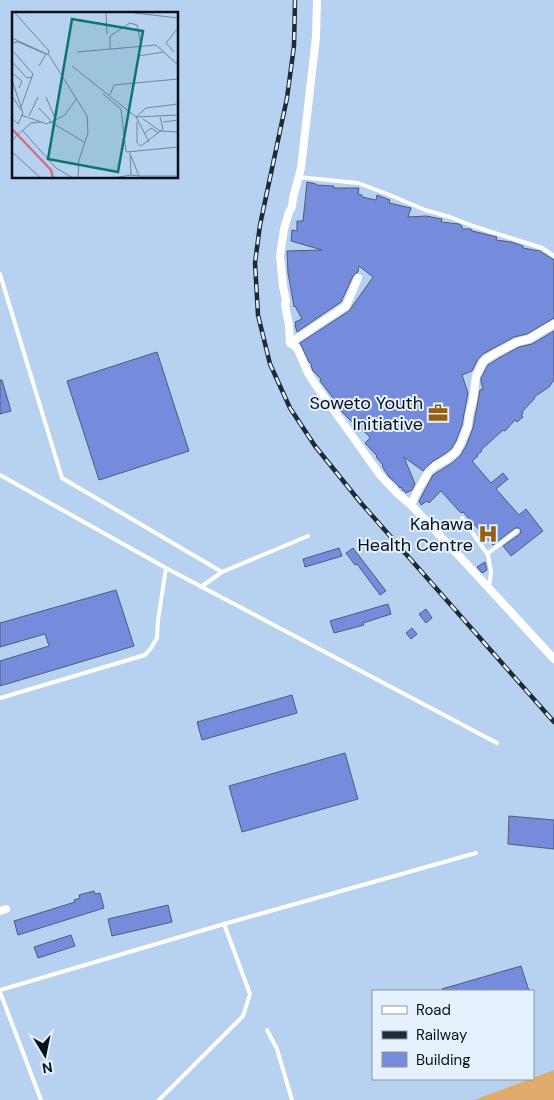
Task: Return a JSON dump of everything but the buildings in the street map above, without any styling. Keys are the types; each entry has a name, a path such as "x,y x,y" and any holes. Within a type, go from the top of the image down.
{"street":[{"path":"290,343 280,256 284,229 292,207 303,151 316,37 317,0"},
{"path":"290,343 346,306 358,278"},
{"path":"411,505 429,471 456,452 461,443 468,426 476,376 483,362 496,353 517,342 528,339 554,324"},
{"path":"290,343 297,348 315,384 380,475 411,505 554,659"}],"lane":[{"path":"298,177 358,183 425,210 542,248 554,256"},
{"path":"0,274 62,478 222,572"},
{"path":"0,475 201,587 497,743"},
{"path":"462,518 487,554 491,572 489,588"},
{"path":"487,554 517,531"},
{"path":"201,587 222,572 308,536"},
{"path":"0,698 144,654 151,648 157,638 166,568"},
{"path":"41,1100 0,991 224,924 476,853"},
{"path":"159,1100 243,1016 250,994 224,924"},
{"path":"267,1030 277,1049 292,1100"}],"shaded area":[{"path":"554,1070 554,1100 474,1100 527,1080 534,1080 534,1078"}],"railway":[{"path":"295,0 294,46 287,98 260,225 255,263 258,315 270,364 290,408 315,446 361,503 554,722"}],"place":[{"name":"Soweto Youth Initiative","path":"438,413"},
{"name":"Kahawa Health Centre","path":"488,534"}]}
